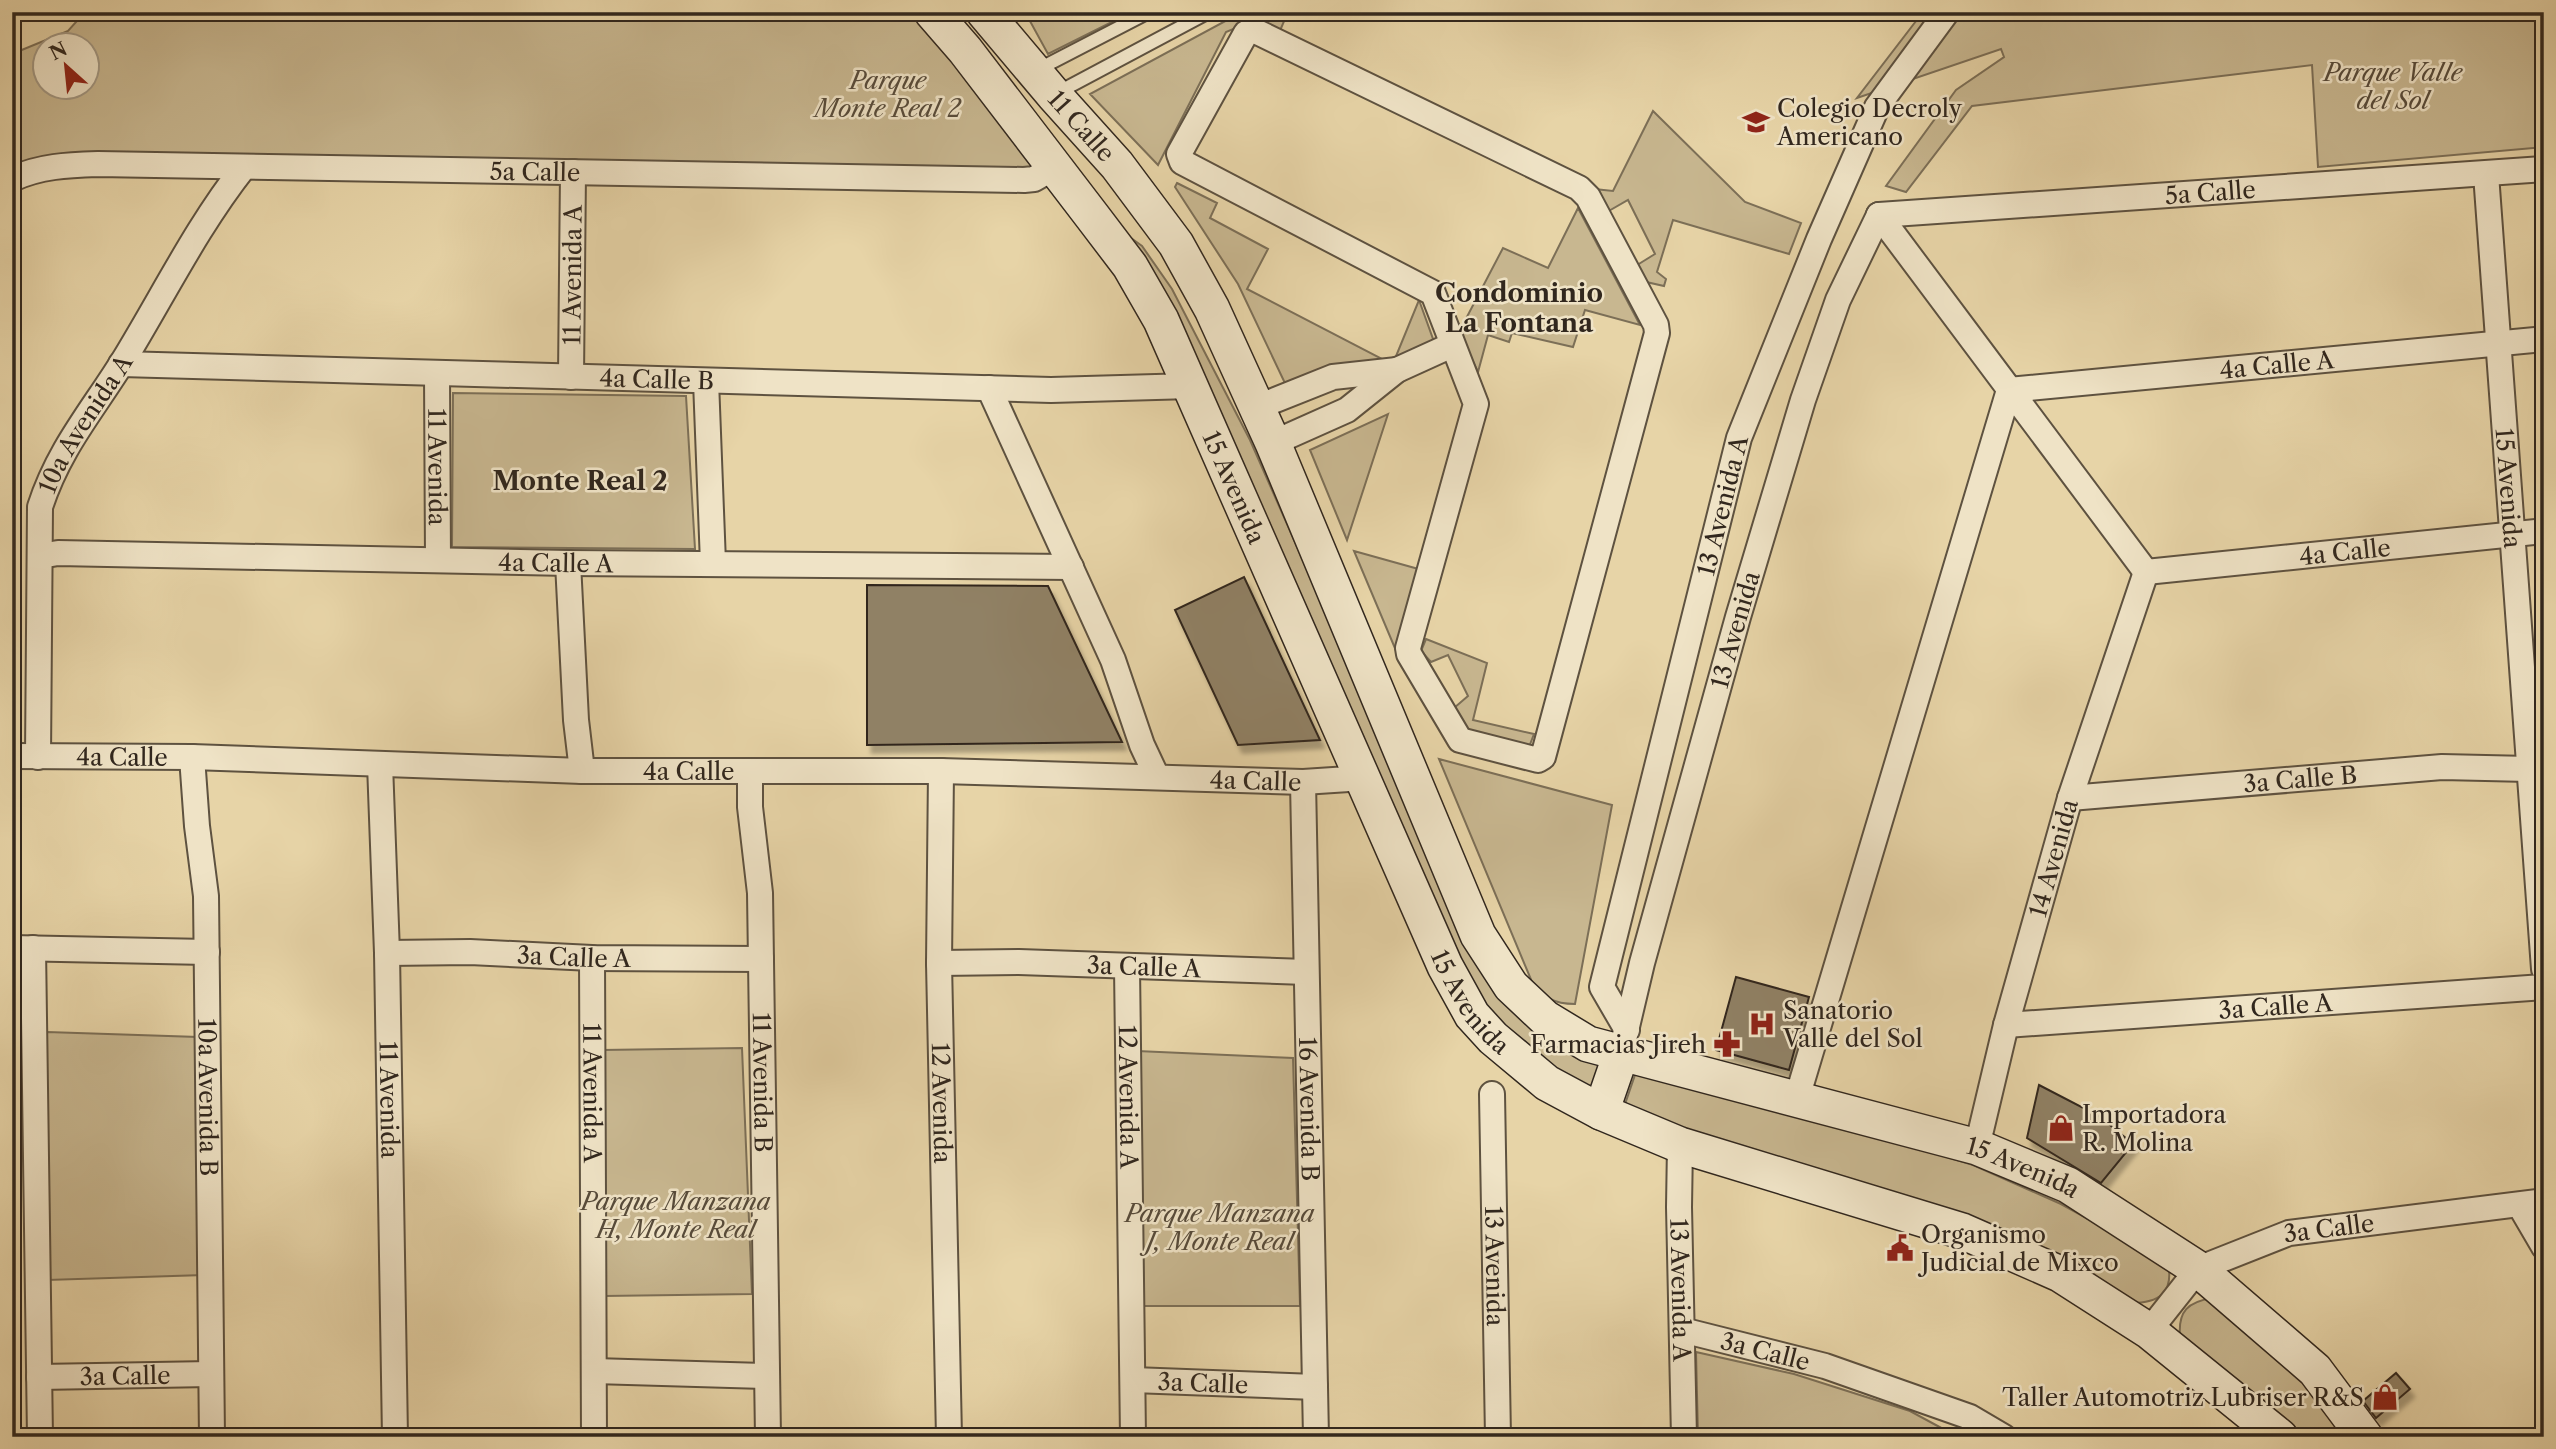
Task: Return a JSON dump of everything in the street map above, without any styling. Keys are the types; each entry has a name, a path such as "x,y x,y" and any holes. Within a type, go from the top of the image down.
{"main road":[{"name":"11 Calle","path":"932,12 965,50 1055,167"},
{"name":"11 Calle","path":"984,12 1117,164 1176,244"},
{"path":"1055,167 1085,177 1176,244"},
{"name":"15 Avenida","path":"1055,167 1130,267 1161,320 1445,966 1472,1015 1493,1038 1547,1083 1601,1112 1680,1145 1962,1231 2060,1274 2149,1331 2280,1437"},
{"name":"15 Avenida","path":"1176,244 1268,403 1283,439 1333,587 1478,935 1511,986 1545,1018 1588,1044 1624,1042 1797,1098 1977,1147 2068,1185 2197,1269 2315,1370 2365,1437"},
{"path":"1601,1112 1624,1042"}],"street":[{"name":"13 Avenida A","path":"1624,1042 1602,987 1739,438 1819,240 1877,107 1947,12"},
{"path":"1253,30 1579,188 1588,197 1656,325 1657,333 1543,757 1538,760 1460,740 1409,654 1408,648 1475,412 1476,404 1452,345 1433,293 1428,289 1182,162 1179,154 1249,31 1253,30"},
{"name":"5a Calle","path":"12,179 27,172 58,166 1024,180 1034,179 1055,167"},
{"name":"10a Avenida A","path":"38,757 40,507 50,477 70,439 121,364 219,199 244,167"},
{"name":"5a Calle","path":"1878,215 2544,169"},
{"name":"11 Avenida A","path":"571,377 573,172"},
{"name":"15 Avenida","path":"2486,174 2544,969"},
{"name":"13 Avenida","path":"1624,1042 1642,963 1738,617 1803,400 1838,300 1878,215"},
{"path":"1878,215 2146,572"},
{"name":"4a Calle A","path":"2010,390 2544,339"},
{"path":"1283,439 1347,410 1397,370 1452,345"},
{"name":"4a Calle B","path":"121,364 1051,390 1191,386"},
{"path":"1268,403 1333,377 1397,370"},
{"name":"11 Avenida","path":"437,374 438,560"},
{"path":"706,381 713,563"},
{"path":"989,388 1113,660 1142,745 1157,776"},
{"path":"1797,1098 2010,390"},
{"name":"4a Calle","path":"2146,572 2544,531"},
{"name":"4a Calle A","path":"40,556 58,553 568,563 1071,567"},
{"path":"568,563 576,720 582,771"},
{"name":"14 Avenida","path":"1977,1147 2006,1025 2070,798 2146,572"},
{"name":"4a Calle","path":"12,756 192,757 582,771 941,771 1303,782 1364,778"},
{"name":"10a Avenida B","path":"192,757 206,896 212,1437"},
{"name":"11 Avenida","path":"380,764 387,953 395,1437"},
{"name":"3a Calle B","path":"2070,798 2442,767 2529,769"},
{"name":"11 Avenida B","path":"750,771 750,807 760,893 768,1437"},
{"name":"12 Avenida","path":"941,771 939,963 950,1437"},
{"name":"16 Avenida B","path":"1303,782 1316,1437"},
{"path":"40,1437 22,948 207,952"},
{"name":"3a Calle A","path":"387,953 470,952 592,958 761,959"},
{"name":"11 Avenida A","path":"592,958 594,1437"},
{"name":"3a Calle A","path":"939,963 1019,962 1306,972"},
{"name":"12 Avenida A","path":"1127,967 1133,1437"},
{"name":"3a Calle A","path":"2006,1025 2544,987"},
{"name":"13 Avenida","path":"1492,1094 1498,1437"},
{"name":"13 Avenida A","path":"1680,1145 1684,1437"},
{"path":"2532,1203 2544,1247"},
{"name":"3a Calle","path":"2197,1269 2289,1233 2532,1203"},
{"path":"2149,1331 2197,1269"},
{"name":"3a Calle","path":"1682,1330 1825,1366 1970,1417 2004,1437"},
{"path":"594,1371 767,1376"},
{"name":"3a Calle","path":"39,1377 211,1374"},
{"name":"3a Calle","path":"1133,1380 1315,1387"}],"lane":[{"path":"1044,83 1149,12"},
{"path":"1044,83 1209,12"},
{"path":"1544,12 1552,12"}],"green space":[{"name":"Parque Monte Real 2","path":"85,12 924,12 1044,176 12,175 12,54 32,46 32,102 102,102 102,32 66,32"},
{"path":"1025,12 1132,12 1048,54"},
{"path":"1242,12 1288,12 1279,33 1250,22 1226,32 1158,165 1090,94"},
{"name":"Parque Valle del Sol","path":"1923,12 2544,12 2544,147 2318,167 2312,65 1972,106 1906,192 1886,186 1956,90 2004,57 2001,49 1857,98"},
{"path":"1653,111 1745,202 1801,223 1789,254 1673,220 1657,272 1666,279 1664,286 1642,281 1634,267 1655,254 1628,200 1607,212 1594,189 1613,191"},
{"path":"1177,183 1217,203 1210,218 1268,249 1247,289 1388,362 1292,398 1238,284 1175,187"},
{"path":"1578,208 1640,325 1585,310 1573,347 1512,333 1509,342 1488,335 1478,372 1459,332 1503,248 1548,268"},
{"path":"1099,215 1142,246 1172,289 1250,440 1397,774 1574,1055 1603,1067 1596,1093 1559,1078 1487,1013"},
{"path":"1419,300 1433,339 1432,349 1392,366"},
{"path":"453,393 686,396 695,549 452,547"},
{"path":"1388,414 1347,540 1310,450"},
{"path":"1354,551 1422,570 1397,653"},
{"path":"1426,639 1487,663 1473,720 1534,734 1529,747 1463,729 1454,708 1468,696 1448,655 1431,662 1421,651"},
{"path":"1439,759 1612,805 1575,1004 1550,999 1532,982"},
{"path":"47,1032 198,1037 204,1275 47,1280"},
{"name":"Parque Manzana H, Monte Real","path":"742,1048 752,1294 604,1296 602,1050"},
{"name":"Parque Manzana J, Monte Real","path":"1137,1051 1293,1058 1300,1306 1144,1306"},
{"path":"1636,1072 1790,1109 1973,1165 2061,1204 2168,1263 2169,1282 2157,1298 2131,1303 1623,1110"},
{"path":"2212,1298 2311,1388 2346,1437 2304,1437 2291,1423 2180,1336 2181,1320 2186,1309 2197,1302"},
{"path":"1696,1352 1794,1374 1910,1411 1958,1437 1698,1437"}],"building":[{"path":"1244,577 1320,740 1238,745 1175,610"},
{"path":"867,585 1048,586 1122,742 867,745"},
{"name":"Sanatorio Valle del Sol","path":"1736,977 1809,997 1789,1070 1716,1050"},
{"path":"2039,1085 2099,1116 2133,1144 2101,1183 2027,1138"},
{"name":"Taller Automotriz Lubriser R&S","path":"2396,1373 2410,1389 2376,1418 2363,1401"}],"waterway":[{"path":"12,20 19,12"}],"place":[{"name":"Colegio Decroly Americano","path":"1756,122"},
{"name":"Sanatorio Valle del Sol","path":"1762,1024"},
{"name":"Farmacias Jireh","path":"1727,1044"},
{"name":"Importadora R. Molina","path":"2061,1128"},
{"name":"Organismo Judicial de Mixco","path":"1900,1248"},
{"name":"Taller Automotriz Lubriser R&S","path":"2385,1397"}],"district":[{"name":"Condominio La Fontana","path":"1519,308"},
{"name":"Monte Real 2","path":"580,481"}]}
